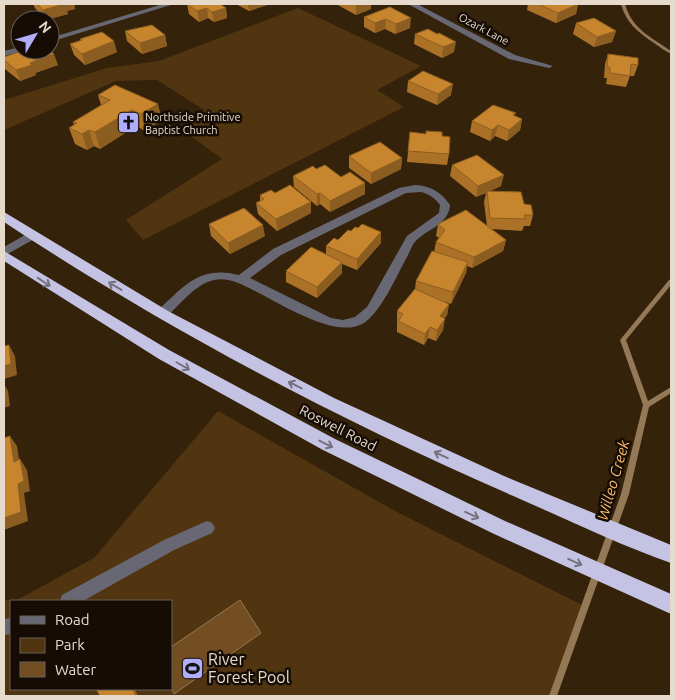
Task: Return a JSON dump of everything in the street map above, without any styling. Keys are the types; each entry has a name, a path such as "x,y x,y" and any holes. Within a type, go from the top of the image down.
{"highway":[{"name":"Roswell Road","path":"4,216 162,314 228,351 345,410 566,511 671,554"},
{"name":"Roswell Road","path":"4,254 70,299 223,389 363,463 531,542 671,604"}],"street":[{"path":"60,37 170,4"},
{"name":"Ozark Lane","path":"412,4 512,57 549,66"},
{"path":"162,314 196,284 208,277 221,275 241,279 329,322 343,324 359,321 372,310 411,239 440,218 446,210 446,205 440,197 428,190 419,188 403,190 277,252 241,279"},
{"path":"4,254 32,235"},
{"path":"70,600 169,545 207,528"}],"green space":[{"path":"298,8 421,66 377,90 404,107 143,240 126,220 222,159 184,131 204,110 157,80 116,81 4,130 4,100 107,68 159,61"},
{"path":"218,411 395,511 586,607 553,696 4,696 4,600 10,600 10,690 172,690 172,600 17,600 94,558"}],"water":[{"name":"River Forest Pool","path":"240,600 261,633 174,694 172,690 172,646"}],"building":[{"path":"37,4 64,4 43,10"},
{"path":"187,4 220,4 226,8 212,12 207,8 197,11"},
{"path":"538,4 578,4 558,13"},
{"path":"390,7 411,18 396,24 386,19 375,23 364,17"},
{"path":"594,18 616,31 597,37 576,23"},
{"path":"152,25 165,35 140,43 125,31"},
{"path":"428,29 456,42 443,47 415,34"},
{"path":"102,32 114,41 82,54 70,44 82,40 80,39"},
{"path":"608,54 638,58 638,65 631,64 630,76 610,73 610,67 607,67"},
{"path":"10,55 10,60 38,60 30,63 32,65 16,70 4,60 4,57"},
{"path":"423,71 453,84 438,94 408,81"},
{"path":"115,85 158,104 141,114 132,110 95,132 89,130 82,134 69,128 77,123 73,122 110,100 98,95"},
{"path":"493,105 516,113 513,115 522,119 509,130 498,125 492,130 472,121"},
{"path":"426,131 442,132 442,136 450,137 449,154 408,151 410,132 426,134"},
{"path":"380,142 402,158 371,173 349,156"},
{"path":"477,155 504,175 478,186 452,165"},
{"path":"325,165 341,177 350,172 365,183 330,201 293,176 313,166 316,169"},
{"path":"290,185 311,202 276,219 256,203 264,199 260,195 271,190 275,193"},
{"path":"487,191 521,192 524,204 531,205 533,215 524,215 525,219 490,218"},
{"path":"244,208 263,225 228,243 209,224"},
{"path":"466,210 506,240 474,257 436,242 445,230 438,224"},
{"path":"362,224 381,232 357,259 326,246 334,238 338,240 348,230 351,231 355,227 358,228"},
{"path":"311,247 342,262 317,287 286,271"},
{"path":"432,251 468,262 453,292 416,281"},
{"path":"415,289 449,304 440,316 445,319 437,330 430,327 425,334 398,321 403,314 397,311"},
{"path":"9,345 11,364 4,366 4,346"},
{"path":"10,436 14,462 20,459 24,481 18,484 21,512 4,518 4,438"},
{"path":"97,690 133,690 136,696 100,696"}],"waterway":[{"name":"Willeo Creek","path":"623,4 629,20 642,33 671,53"},
{"name":"Willeo Creek","path":"646,405 623,340 671,281"},
{"path":"646,405 671,390"},
{"name":"Willeo Creek","path":"553,696 625,494 646,405"}],"place":[{"name":"Northside Primitive Baptist Church","path":"129,123"},
{"name":"River Forest Pool","path":"192,668"}]}
